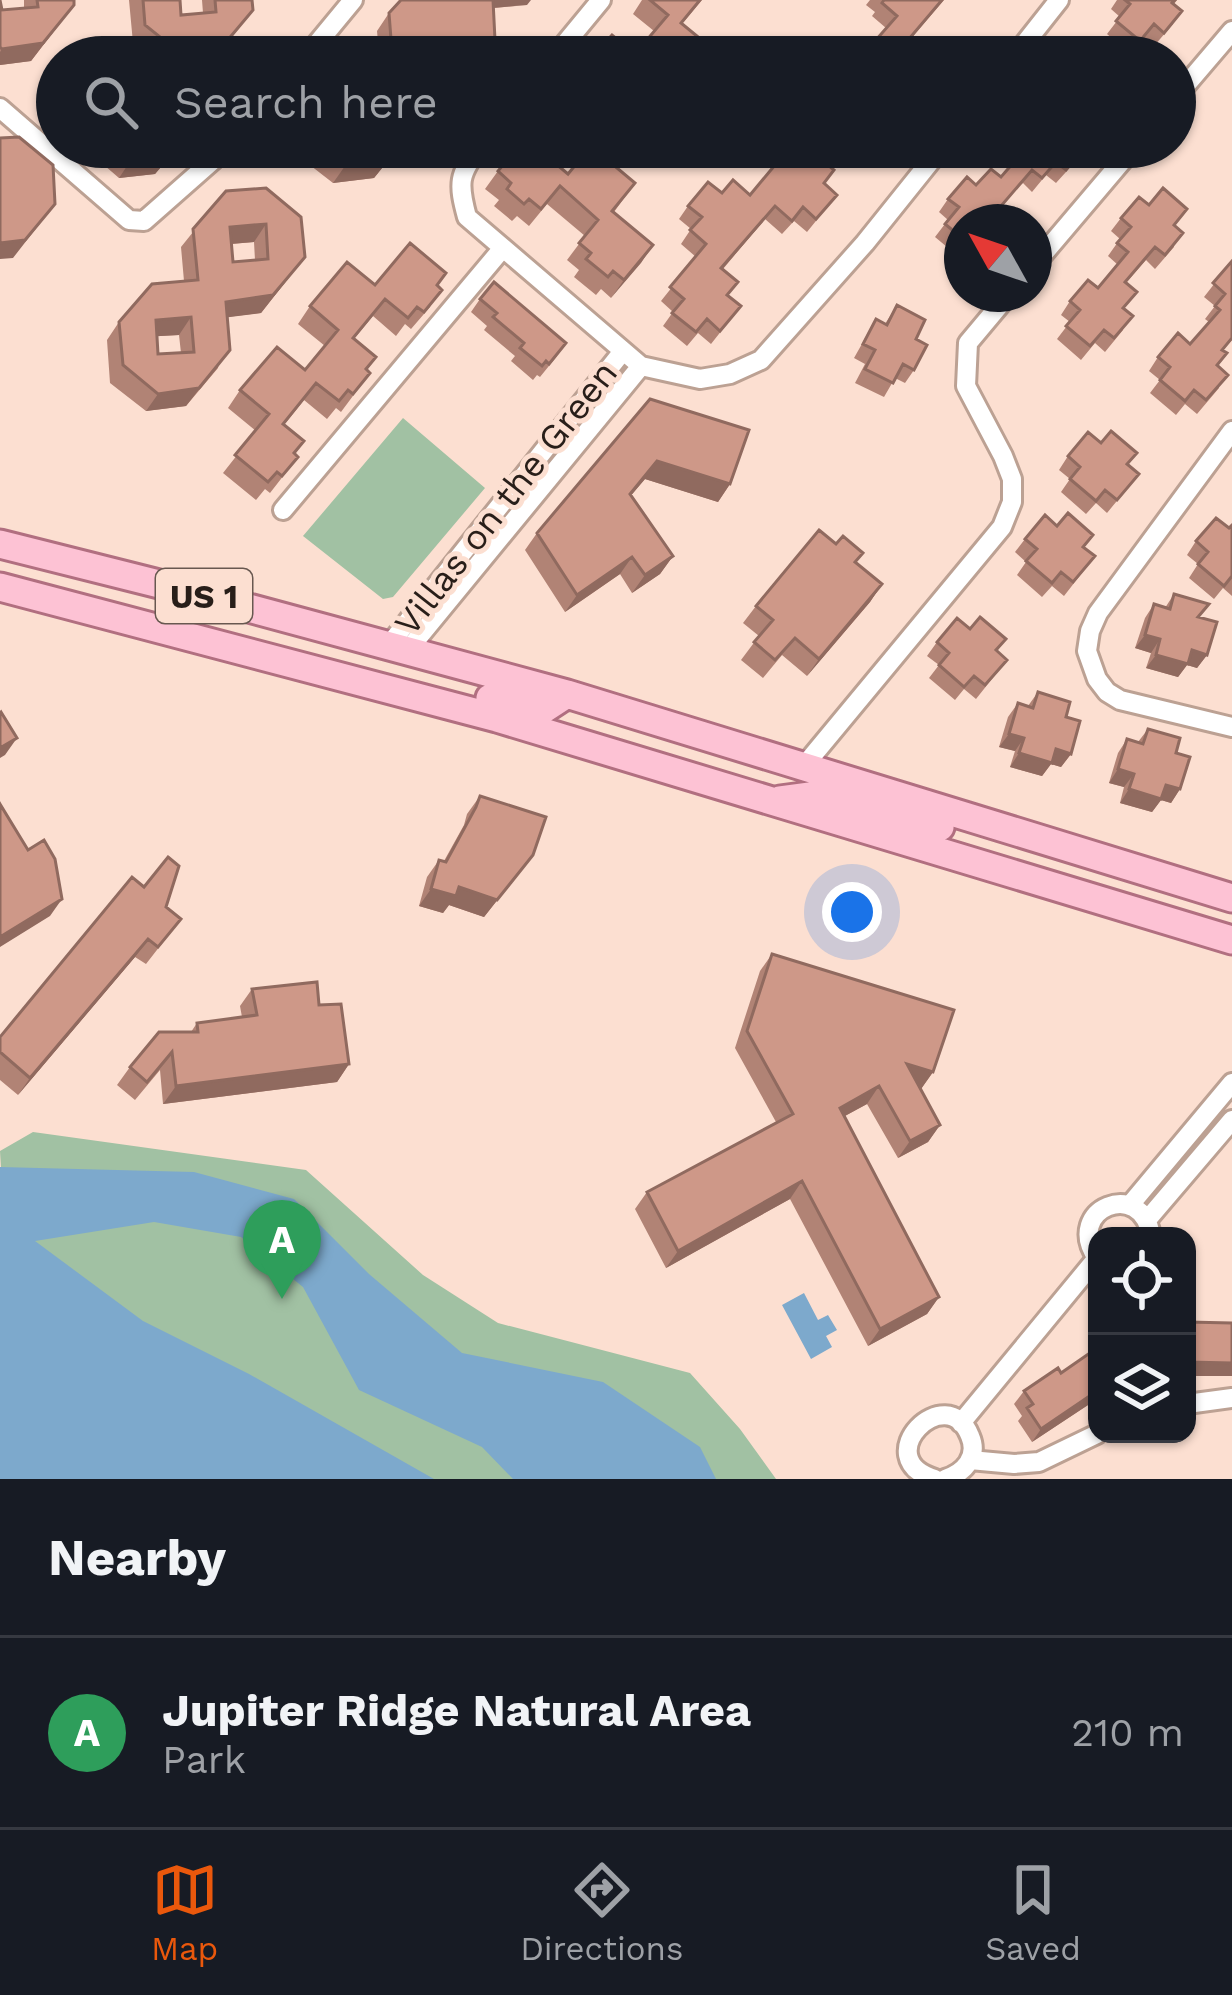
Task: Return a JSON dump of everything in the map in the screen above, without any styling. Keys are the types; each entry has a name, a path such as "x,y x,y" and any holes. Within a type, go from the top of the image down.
{"main road":[{"name":"US 1","path":"0,544 567,694 1232,898"},
{"name":"US 1","path":"0,587 497,718 1232,940"},
{"path":"223,645 268,642 541,711 567,694"},
{"path":"772,802 824,794 1021,851 1120,864"}],"street":[{"path":"323,36 353,0"},
{"path":"572,36 602,0"},
{"path":"1031,36 1060,0"},
{"path":"1196,73 1232,31"},
{"path":"0,108 36,139"},
{"path":"69,168 129,220 144,221 204,168"},
{"name":"Villas on the Green","path":"465,168 458,188 467,218 641,366 700,379 730,374 761,360 925,168"},
{"path":"1052,244 1116,168"},
{"path":"283,510 502,249"},
{"path":"804,766 1002,527 1012,502 1012,479 966,386 968,343 994,312"},
{"name":"Villas on the Green","path":"399,648 623,351"},
{"name":"Villas on the Green","path":"399,648 641,366"},
{"path":"1232,431 1098,613 1087,651 1096,680 1113,697 1232,727"},
{"path":"1130,1205 1232,1083"},
{"path":"1150,1227 1232,1120"},
{"path":"1090,1227 1096,1214 1118,1204 1140,1210 1148,1227"},
{"path":"961,1423 1088,1269"},
{"path":"1196,1403 1232,1398"},
{"path":"935,1479 912,1463 911,1436 927,1419 950,1417 970,1437 970,1460 961,1472 945,1479"},
{"path":"970,1460 1039,1462 1088,1438"}],"green space":[{"path":"403,418 485,488 393,597 383,599 303,536"},
{"path":"33,1132 306,1170 423,1275 498,1323 690,1373 776,1479 390,1479 269,1416 31,1249 1,1168 0,1151"}],"water":[{"path":"0,1167 194,1172 294,1199 369,1274 462,1353 603,1382 700,1447 716,1479 513,1479 482,1447 359,1390 303,1287 241,1237 154,1222 35,1241 143,1321 249,1374 434,1479 0,1479"},
{"path":"804,1293 818,1320 828,1315 837,1330 826,1336 832,1347 811,1359 782,1305"}],"building":[{"path":"0,0 2,10 38,7 37,0 74,0 49,36 36,36 36,44 0,47"},
{"path":"143,0 180,0 181,15 216,12 215,0 252,0 253,10 231,36 159,36 145,25"},
{"path":"401,0 493,0 495,36 391,36 389,13"},
{"path":"650,0 700,0 681,23 697,36 650,36 668,15"},
{"path":"942,0 911,36 879,36 897,16 882,3"},
{"path":"1125,0 1175,0 1172,3 1182,11 1164,33 1154,24 1144,36 1134,36 1116,21 1130,4"},
{"path":"19,137 36,151 36,168 53,168 55,204 25,240 0,243 0,138"},
{"path":"561,168 568,174 573,168 617,168 635,183 612,211 653,245 624,280 613,271 608,277 586,259 591,253 579,243 598,220 560,186 541,209 529,199 524,204 507,189 511,183 498,171"},
{"path":"772,168 834,170 824,183 837,195 816,219 803,207 792,221 775,206 721,268 738,282 727,295 741,306 720,331 707,319 696,332 672,313 684,299 670,287 706,244 690,230 702,217 688,206 708,182 722,193 733,180 750,195"},
{"path":"1009,168 1051,168 1042,178 1032,170 1003,204 955,204 948,199 967,177 976,185 991,169 1001,177"},
{"path":"266,188 301,217 305,257 273,295 226,302 230,350 199,388 158,394 123,365 119,322 152,284 198,280 193,229 226,191","holes":["266,224 268,259 233,262 230,227","191,317 194,352 158,354 156,320"]},
{"path":"1163,188 1187,209 1174,225 1183,233 1165,255 1155,247 1125,282 1137,292 1123,308 1133,316 1114,338 1104,330 1090,346 1066,326 1080,310 1070,301 1088,280 1098,288 1128,252 1117,243 1131,227 1121,218 1139,197 1149,205"},
{"path":"410,243 446,273 437,285 442,290 424,312 417,307 408,318 385,299 353,338 376,357 366,369 370,373 353,394 348,390 339,401 316,383 283,424 304,441 294,453 298,457 282,476 277,472 268,482 235,455 269,414 240,390 277,347 305,370 338,330 310,306 347,262 375,285"},
{"path":"1232,261 1232,338 1217,365 1228,375 1206,400 1194,390 1185,401 1160,380 1170,367 1158,357 1178,333 1190,344 1220,310 1215,306 1225,294 1213,283"},
{"path":"494,282 566,343 549,364 546,361 542,366 520,348 524,343 480,299"},
{"path":"897,305 925,320 916,339 927,345 914,370 903,364 893,383 865,369 875,350 863,344 876,319 887,325"},
{"path":"650,399 749,430 730,484 657,461 630,494 673,556 645,575 632,557 577,595 537,533"},
{"path":"1111,431 1137,453 1127,464 1139,474 1117,500 1105,490 1096,501 1070,479 1080,467 1068,456 1088,432 1101,443"},
{"path":"1068,513 1093,535 1083,547 1095,556 1073,582 1061,572 1052,583 1026,561 1037,549 1025,539 1045,515 1057,526"},
{"path":"1216,518 1229,528 1232,525 1232,576 1224,586 1198,564 1208,552 1196,541"},
{"path":"819,530 836,544 843,536 863,553 855,562 882,584 819,659 795,638 775,660 754,642 773,620 756,606"},
{"path":"1174,594 1209,604 1198,617 1217,622 1207,655 1192,650 1188,664 1156,655 1160,639 1145,635 1154,604 1170,609"},
{"path":"980,617 1006,639 996,650 1007,660 985,685 974,676 964,687 939,665 949,653 937,642 957,618 970,629"},
{"path":"1038,692 1070,702 1066,717 1080,721 1071,754 1056,749 1052,763 1019,753 1024,738 1009,734 1018,703 1033,708"},
{"path":"0,713 17,738 0,748"},
{"path":"1148,729 1180,738 1176,753 1190,757 1180,789 1166,785 1161,799 1129,789 1134,774 1118,769 1127,739 1143,744"},
{"path":"480,796 546,817 533,855 497,900 459,887 456,896 431,889 439,860 446,862"},
{"path":"0,804 28,850 44,840 55,859 62,899 0,937"},
{"path":"168,857 179,866 166,907 181,919 158,947 148,939 30,1078 0,1052 0,1037 132,877 144,887"},
{"path":"772,954 954,1010 933,1072 907,1064 940,1125 910,1141 879,1086 840,1108 939,1297 880,1329 802,1181 678,1251 647,1192 793,1114 747,1031"},
{"path":"317,982 319,1005 341,1004 349,1064 176,1086 172,1052 147,1082 130,1067 159,1032 198,1032 197,1023 257,1015 252,989"},
{"path":"1196,1322 1232,1323 1232,1363 1196,1362"},
{"path":"1088,1354 1088,1397 1041,1429 1027,1408 1033,1404 1024,1391 1058,1368 1061,1373"}],"place":[{"name":"Jupiter Ridge Natural Area","path":"282,1299"}]}
